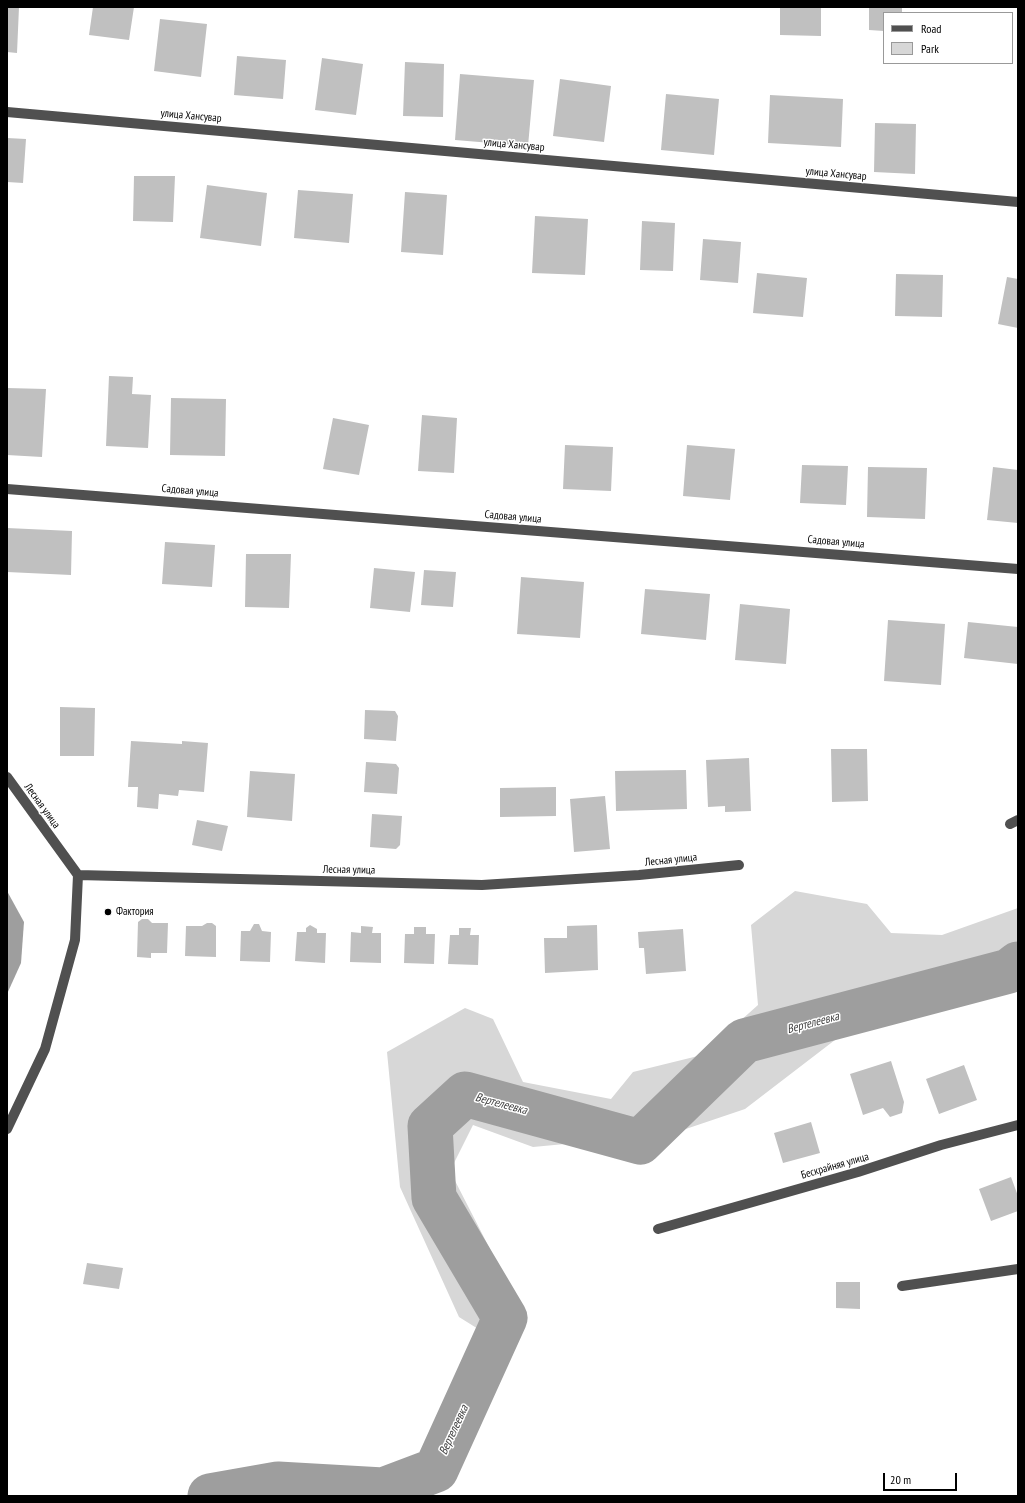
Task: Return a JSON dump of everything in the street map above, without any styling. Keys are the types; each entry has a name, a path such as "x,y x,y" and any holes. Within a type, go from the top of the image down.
{"street":[{"name":"улица Хансувар","path":"7,112 1018,202"},
{"name":"Садовая улица","path":"7,489 1018,568"},
{"name":"Лесная улица","path":"7,777 78,875 482,885 639,876 739,865"},
{"path":"7,1129 45,1049 75,940 78,875"},
{"name":"Бескрайняя улица","path":"658,1229 858,1172 941,1145 1018,1125"},
{"path":"902,1286 1018,1269"}],"green space":[{"path":"795,891 867,904 891,933 942,935 1018,908 1018,983 878,1007 745,1109 671,1134 533,1147 473,1125 450,1171 492,1253 483,1332 459,1317 400,1187 387,1052 465,1008 493,1019 523,1082 611,1099 633,1072 702,1055 758,1005 751,925"}],"shaded area":[{"path":"7,891 24,922 21,963 7,994"}],"building":[{"path":"7,7 19,7 17,53 7,52"},
{"path":"93,7 134,7 129,40 89,35"},
{"path":"780,7 821,7 821,36 780,35"},
{"path":"869,7 902,7 902,12 883,12 883,31 869,30"},
{"path":"160,19 207,24 201,77 154,71"},
{"path":"237,56 286,60 283,99 234,95"},
{"path":"322,58 363,64 356,115 315,110"},
{"path":"405,62 444,64 443,117 403,116"},
{"path":"460,74 534,80 528,146 455,140"},
{"path":"560,79 611,86 604,142 553,136"},
{"path":"666,94 719,99 714,155 661,150"},
{"path":"770,95 843,99 841,147 768,143"},
{"path":"875,123 916,124 915,174 874,172"},
{"path":"7,138 26,139 23,183 7,182"},
{"path":"134,176 175,176 173,222 133,221"},
{"path":"207,185 267,193 261,246 200,238"},
{"path":"298,190 353,194 349,243 294,238"},
{"path":"405,192 447,195 443,255 401,252"},
{"path":"535,216 588,219 585,275 532,273"},
{"path":"642,221 675,223 673,271 640,270"},
{"path":"703,239 741,242 738,283 700,280"},
{"path":"757,273 807,278 803,317 753,313"},
{"path":"896,274 943,275 942,317 895,316"},
{"path":"1007,277 1018,279 1018,328 998,324"},
{"path":"109,376 133,377 132,394 151,395 148,448 106,446"},
{"path":"7,388 46,389 42,457 7,455"},
{"path":"171,398 226,399 225,456 170,455"},
{"path":"422,415 457,418 454,473 418,471"},
{"path":"333,418 369,425 359,475 323,469"},
{"path":"565,445 613,447 611,491 563,489"},
{"path":"687,445 735,449 730,500 683,496"},
{"path":"802,465 848,466 846,505 800,503"},
{"path":"868,467 927,468 925,519 867,517"},
{"path":"993,467 1018,470 1018,523 987,520"},
{"path":"7,528 72,531 71,575 7,572"},
{"path":"165,542 215,545 212,587 162,584"},
{"path":"246,554 291,554 289,608 245,607"},
{"path":"374,568 415,572 410,612 370,608"},
{"path":"424,570 456,572 453,607 421,605"},
{"path":"521,577 584,582 580,638 517,634"},
{"path":"645,589 710,594 706,640 641,634"},
{"path":"740,604 790,609 786,664 735,660"},
{"path":"888,620 945,624 941,685 884,681"},
{"path":"968,622 1018,627 1018,664 964,658"},
{"path":"60,707 95,708 94,756 60,756"},
{"path":"365,710 395,711 398,716 396,741 364,739"},
{"path":"131,741 182,744 182,741 208,743 204,792 179,790 178,796 159,794 158,809 137,807 138,787 128,787"},
{"path":"831,749 867,749 868,801 832,802"},
{"path":"749,758 751,811 725,812 725,806 708,807 706,760"},
{"path":"366,762 396,764 399,768 397,794 364,792"},
{"path":"686,770 687,809 616,811 615,771"},
{"path":"250,771 295,774 292,821 247,817"},
{"path":"556,787 556,816 500,817 500,788"},
{"path":"605,796 610,849 574,852 570,799"},
{"path":"372,814 402,816 400,845 396,849 370,847"},
{"path":"197,820 228,826 222,851 192,845"},
{"path":"142,919 148,919 152,923 168,923 167,953 151,953 151,958 137,957 138,922"},
{"path":"207,923 212,923 216,926 216,957 185,956 186,926 202,926"},
{"path":"254,924 259,924 262,931 271,932 270,962 240,961 241,931 250,931"},
{"path":"310,925 317,929 317,933 326,933 325,963 295,961 297,932 306,932 306,928"},
{"path":"597,925 598,970 545,973 544,938 567,938 567,926"},
{"path":"361,926 373,927 372,933 381,933 381,963 350,962 351,932 361,933"},
{"path":"414,927 426,927 426,934 435,934 434,964 404,963 405,934 414,934"},
{"path":"459,928 471,928 470,935 479,935 478,965 448,964 450,935 459,935"},
{"path":"683,929 686,971 646,974 644,948 639,948 638,932"},
{"path":"891,1061 904,1102 902,1113 890,1117 883,1108 863,1115 850,1074"},
{"path":"964,1065 977,1100 939,1114 926,1079"},
{"path":"811,1122 820,1153 783,1163 774,1133"},
{"path":"1011,1177 1018,1196 1018,1211 991,1221 979,1189"},
{"path":"87,1263 123,1268 119,1289 83,1284"},
{"path":"836,1282 860,1282 860,1309 836,1308"}],"waterway":[{"name":"Вертелеевка","path":"210,1496 278,1484 383,1490 436,1470 505,1318 434,1198 430,1126 465,1094 640,1142 744,1041 1009,971 1018,964"}],"place":[{"name":"Фактория","path":"108,912"}]}
